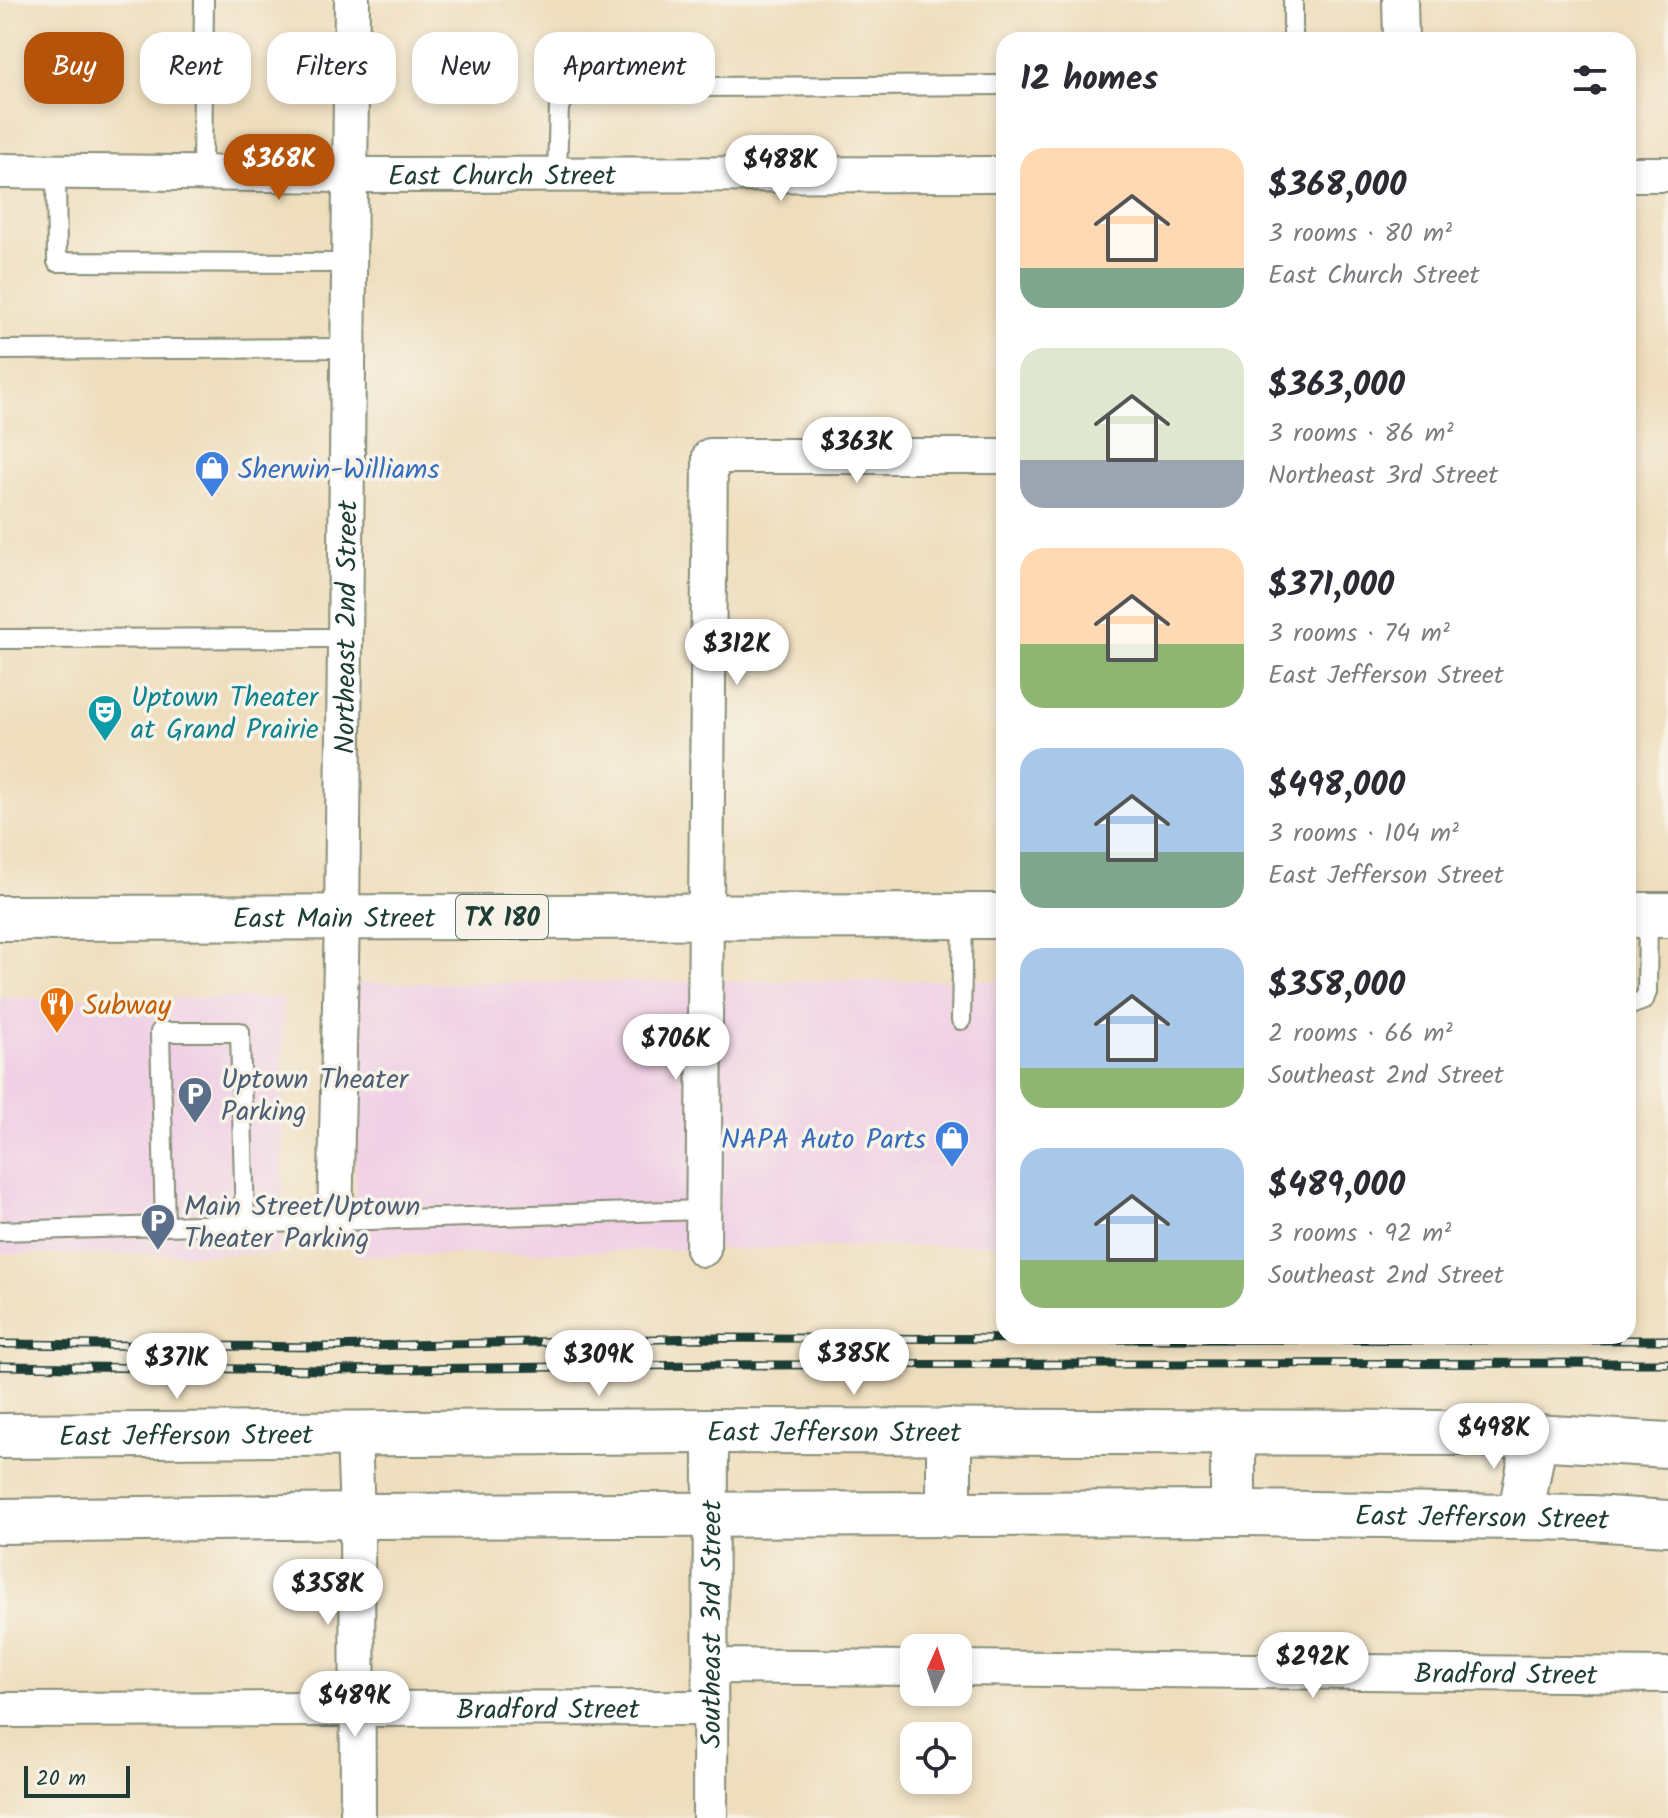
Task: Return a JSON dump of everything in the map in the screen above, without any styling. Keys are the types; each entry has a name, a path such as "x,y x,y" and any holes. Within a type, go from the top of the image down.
{"main road":[{"name":"East Main Street","path":"0,918 984,916"},
{"name":"East Jefferson Street","path":"0,1436 711,1431 1466,1433 1668,1445"},
{"path":"949,1431 949,1515"},
{"path":"1233,1432 1233,1513"},
{"path":"1520,1517 1535,1437"},
{"name":"East Jefferson Street","path":"0,1521 357,1516 1233,1513 1520,1517 1668,1523"}],"street":[{"name":"Northeast 2nd Street","path":"335,1221 342,918 352,0"},
{"path":"1400,0 1401,32"},
{"name":"East Church Street","path":"0,171 350,175 996,174"},
{"path":"1636,174 1668,174"},
{"path":"703,1249 710,456 996,456"},
{"name":"Southeast 3rd Street","path":"710,1818 711,1431"},
{"path":"354,1435 358,1818"},
{"path":"711,1666 900,1668"},
{"name":"Bradford Street","path":"972,1668 1668,1675"},
{"name":"Bradford Street","path":"0,1710 710,1708"}],"lane":[{"path":"202,172 204,0"},
{"path":"1293,0 1293,32"},
{"path":"557,174 559,106 574,88 996,85"},
{"path":"56,171 57,262 349,263"},
{"path":"0,350 348,348"},
{"path":"0,639 345,638"},
{"path":"1636,1003 1644,1000 1647,992 1648,915"},
{"path":"961,1020 984,916"},
{"path":"165,1226 160,1032 240,1032 245,1224"},
{"path":"0,1231 704,1210"}],"shaded area":[{"path":"996,980 996,1244 354,1256 358,983"},
{"path":"0,998 283,998 283,1254 0,1254"}],"railway":[{"path":"0,1344 325,1347 702,1338 996,1339"},
{"path":"1636,1340 1668,1340"},
{"path":"0,1366 332,1370 706,1365 1668,1363"}],"place":[{"name":"Sherwin-Williams","path":"212,499"},
{"name":"Uptown Theater at Grand Prairie","path":"105,743"},
{"name":"Subway","path":"57,1035"},
{"name":"Uptown Theater Parking","path":"195,1125"},
{"name":"NAPA Auto Parts","path":"952,1169"},
{"name":"Main Street/Uptown Theater Parking","path":"158,1252"}]}
